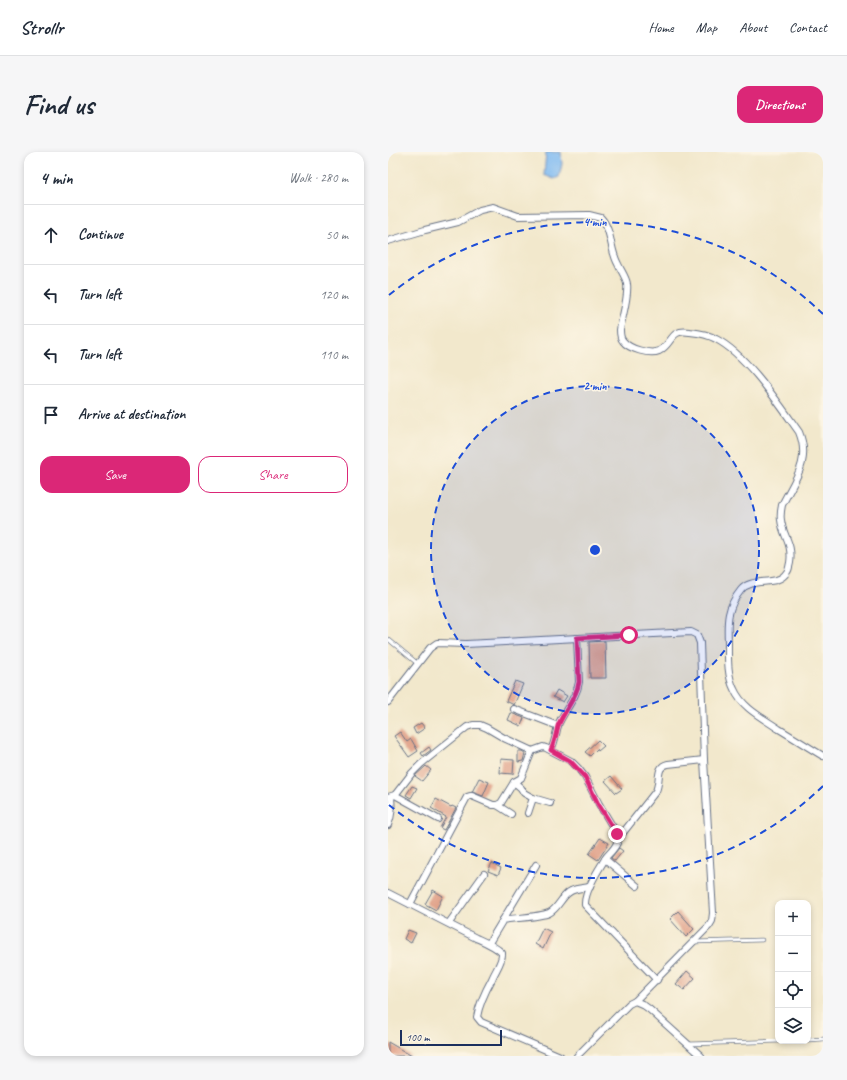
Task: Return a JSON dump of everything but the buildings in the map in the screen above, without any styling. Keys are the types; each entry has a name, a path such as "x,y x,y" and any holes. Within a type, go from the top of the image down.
{"street":[{"path":"388,241 458,222 480,210 493,207 518,216 596,216 601,218 607,229 616,259 627,283 620,330 620,336 624,343 630,347 655,353 664,348 677,332 688,331 710,336 719,341 744,361 799,432 804,454 800,471 782,505 781,510 781,524 790,546 791,554 789,567 781,579 745,586 732,604 728,625 729,675 737,695 748,707 762,718 823,756"},
{"path":"388,702 430,648 436,643 466,644 691,632 697,635 700,643 704,760 713,913 712,921 709,926 657,980 635,1001 629,1004 577,1056"},
{"path":"551,750 564,712 578,688 577,638"},
{"path":"514,709 558,726"},
{"path":"388,825 392,816 391,796 412,773 467,727 472,725 480,725 532,751 543,747 570,761 585,777 598,804 617,834 618,839"},
{"path":"497,806 501,803 514,782 521,778 532,751"},
{"path":"657,980 585,905 584,900 605,859 618,839 659,786 661,768 663,765 704,760"},
{"path":"514,782 524,793 533,798 550,803"},
{"path":"391,796 438,819"},
{"path":"410,904 467,797 472,796 497,806 511,814"},
{"path":"528,813 533,798"},
{"path":"605,859 637,886"},
{"path":"489,943 536,865"},
{"path":"449,923 484,874"},
{"path":"503,920 550,913 571,890 590,887"},
{"path":"388,893 476,938 489,943 500,950 502,956 481,1003 477,1017 481,1022 560,1056"},
{"path":"635,1001 649,1009 701,1056"}],"lane":[{"path":"388,639 418,664"},
{"path":"694,942 762,940"},
{"path":"811,1040 823,1039"},
{"path":"687,1044 775,1041"}],"water":[{"path":"546,152 561,152 562,164 559,177 554,179 544,175"}],"route":[{"path":"617,834 598,804 585,777 578,768 570,761 551,750 564,712 578,688 577,638 629,635"}]}
